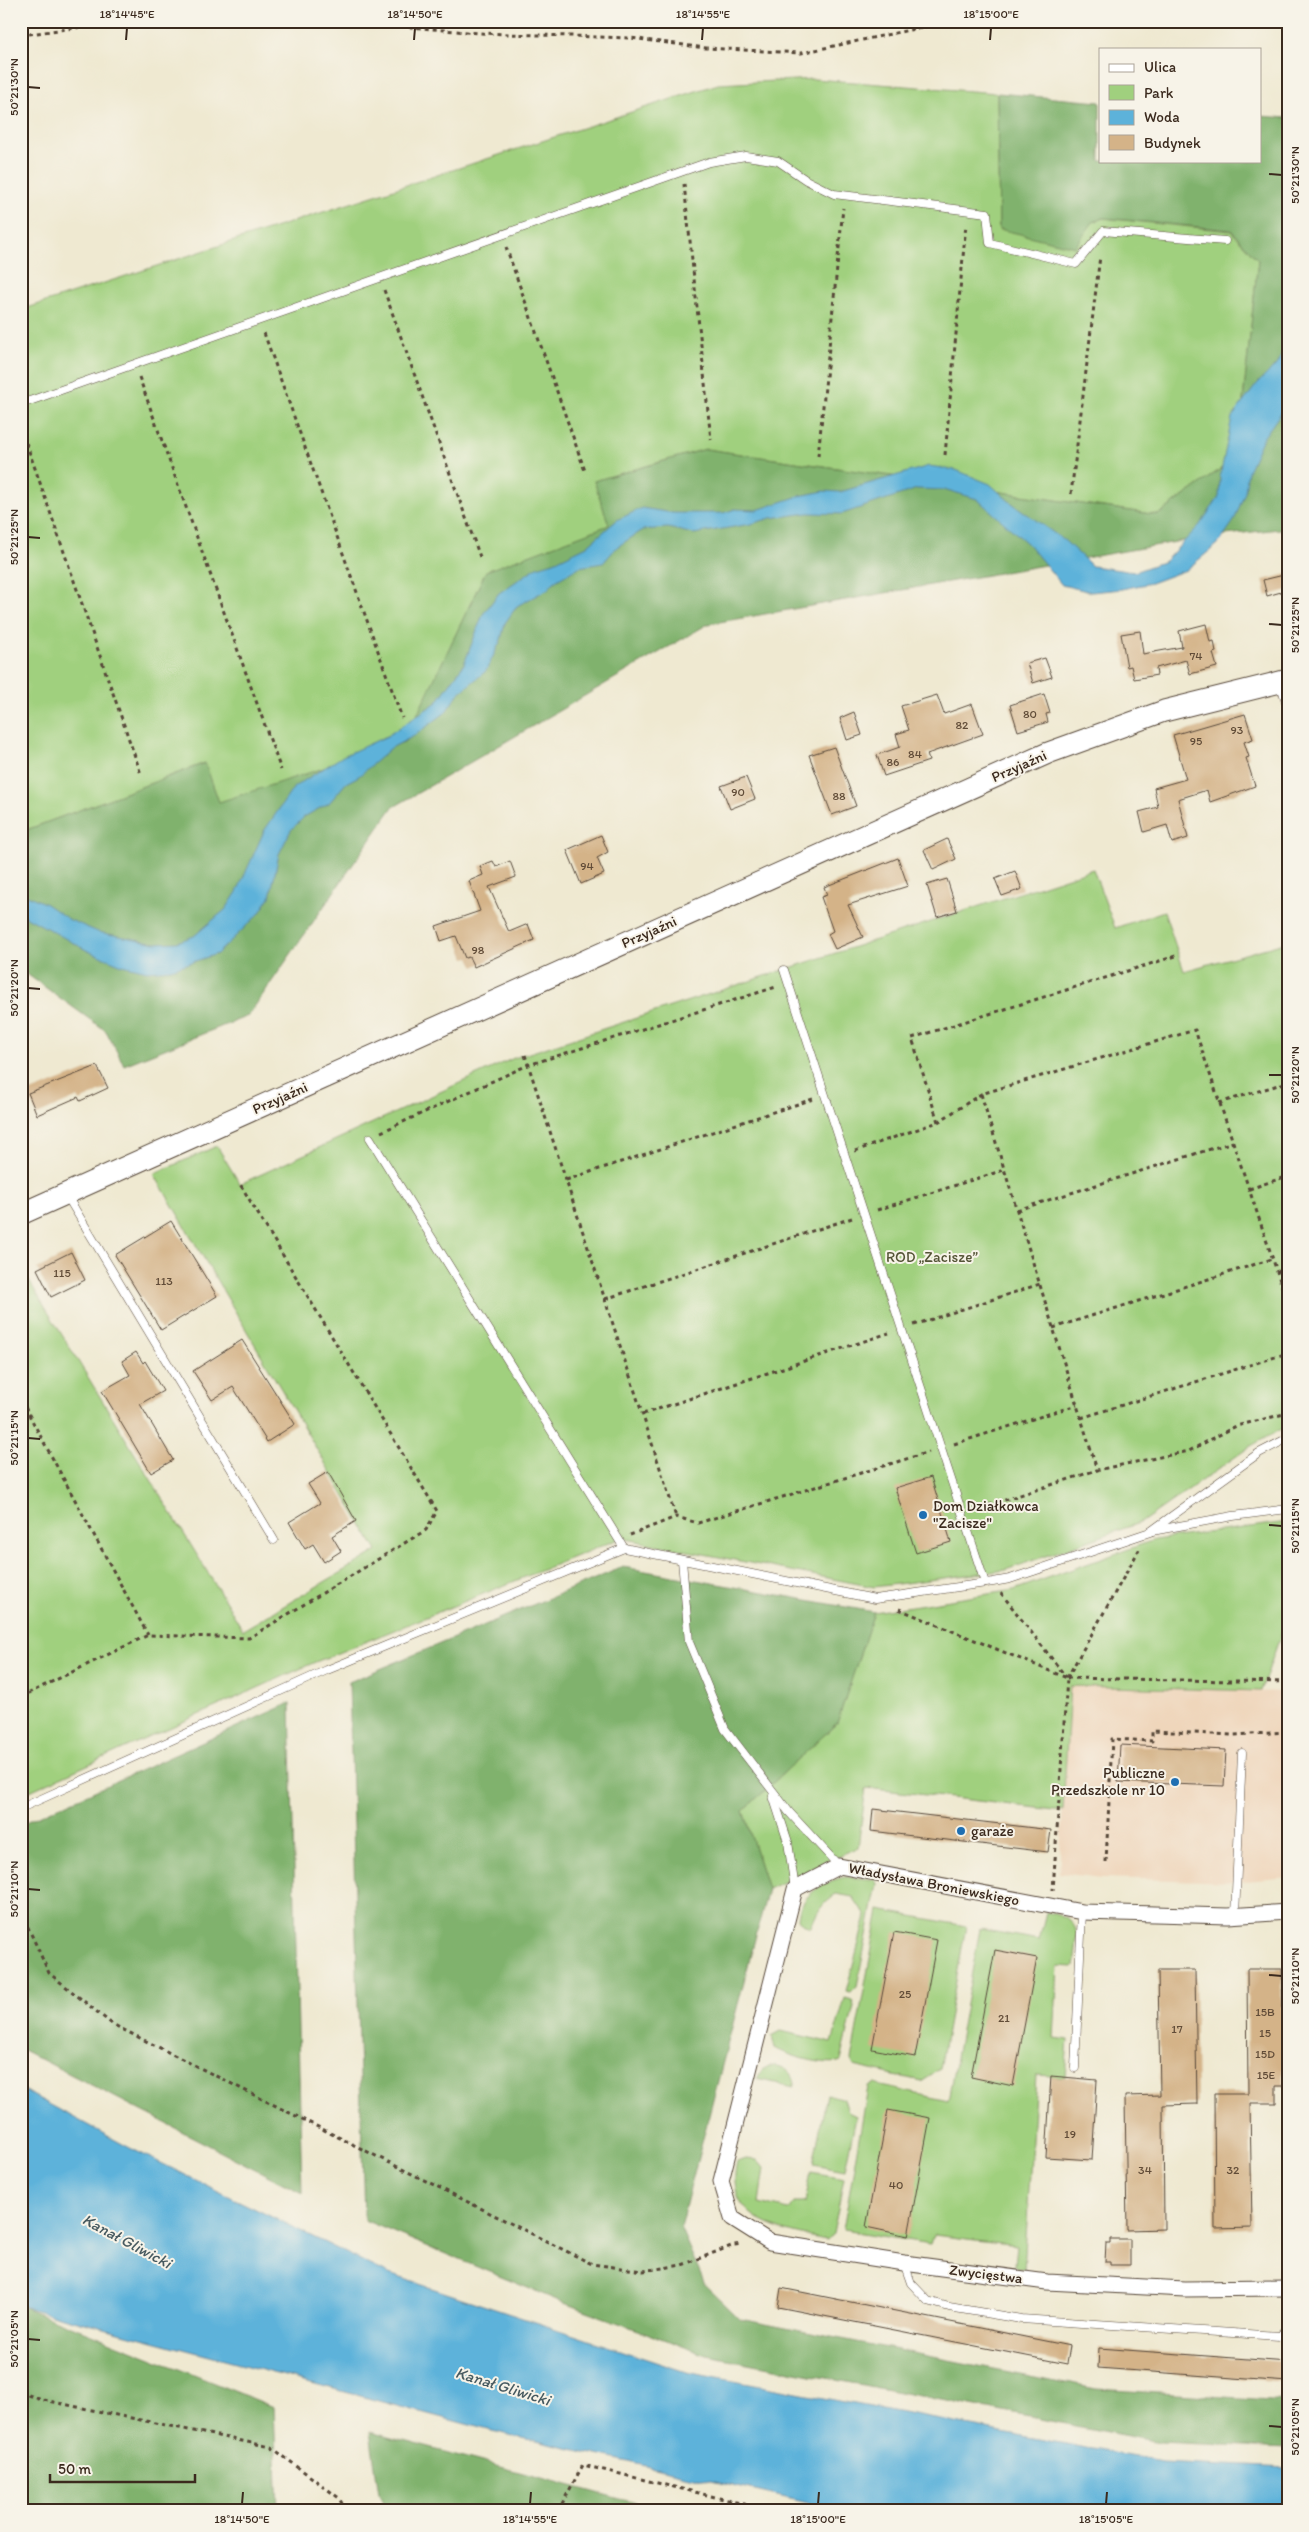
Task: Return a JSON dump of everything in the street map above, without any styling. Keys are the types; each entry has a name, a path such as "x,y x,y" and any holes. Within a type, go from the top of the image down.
{"main road":[{"name":"Przyjaźni","path":"21,1214 1048,753 1164,711 1284,681"}],"street":[{"name":"Władysława Broniewskiego","path":"795,1889 840,1866 1082,1912 1235,1916 1288,1912"},
{"name":"Zwycięstwa","path":"795,1889 721,2181 732,2218 770,2242 904,2263 1047,2282 1185,2289 1288,2288"}],"lane":[{"path":"21,404 682,171 709,162 746,156 778,161 806,180 834,194 988,213 990,243 1076,264 1103,231 1225,242"},
{"path":"1284,681 1288,707"},
{"path":"784,970 962,1514 989,1582"},
{"path":"370,1138 624,1548"},
{"path":"66,1194 274,1540"},
{"path":"1150,1532 1259,1453 1288,1438"},
{"path":"21,1808 327,1670 624,1548 875,1599 1010,1578 1150,1532 1233,1516 1288,1509"},
{"path":"682,1560 689,1642 725,1729 789,1812 840,1866"},
{"path":"1235,1916 1242,1753"},
{"path":"771,1789 788,1842 795,1889"},
{"path":"1075,2068 1082,1912"},
{"path":"904,2263 911,2284 928,2301 1020,2319 1279,2336 1288,2327"}],"path":[{"path":"21,35 128,21"},
{"path":"305,21 352,22 478,33 630,38 706,48 801,53 952,21"},
{"path":"682,171 711,440"},
{"path":"818,456 844,195"},
{"path":"945,455 967,210"},
{"path":"1071,494 1103,231"},
{"path":"502,235 585,471"},
{"path":"380,278 480,558"},
{"path":"259,320 402,718"},
{"path":"134,364 281,770"},
{"path":"21,428 141,774"},
{"path":"938,1122 912,1038 1179,955"},
{"path":"370,1138 528,1066 788,983"},
{"path":"845,1155 938,1122 981,1094 1195,1030 1288,1304"},
{"path":"525,1054 676,1516"},
{"path":"1220,1103 1288,1082"},
{"path":"981,1094 1097,1470"},
{"path":"566,1180 825,1095"},
{"path":"1017,1210 1233,1142"},
{"path":"605,1298 1004,1170"},
{"path":"1249,1189 1288,1176"},
{"path":"21,1697 148,1635 249,1638 426,1530 437,1510 240,1184"},
{"path":"1053,1328 1272,1259"},
{"path":"1277,1272 1288,1268"},
{"path":"908,1328 1040,1284"},
{"path":"643,1414 898,1331"},
{"path":"1081,1418 1288,1353"},
{"path":"21,1400 148,1635"},
{"path":"944,1447 1077,1406"},
{"path":"962,1514 1097,1470 1189,1451 1236,1426 1288,1414"},
{"path":"618,1539 676,1516 698,1523 935,1450"},
{"path":"1052,1906 1067,1678 1150,1532"},
{"path":"989,1582 1067,1678"},
{"path":"875,1599 1067,1678 1288,1682"},
{"path":"1106,1862 1112,1739 1152,1741 1152,1731 1233,1735 1288,1732"},
{"path":"21,1912 49,1974 112,2024 592,2264 643,2271 682,2264 734,2245 770,2242"},
{"path":"21,2392 39,2399 272,2447 339,2498 346,2511"},
{"path":"558,2511 584,2465 773,2511"}],"shaded area":[{"name":"Publiczne Przedszkole nr 10","path":"1070,1686 1288,1692 1288,1773 1283,1775 1288,1791 1288,1877 1236,1882 1103,1878 1059,1873"}],"green space":[{"path":"814,79 997,93 999,230 1093,222 1103,218 1231,231 1258,260 1237,457 1158,515 706,449 594,481 610,525 486,571 405,742 219,803 205,763 21,832 21,310 718,84"},
{"path":"997,93 1099,102 1099,162 1262,162 1262,116 1288,118 1288,528 1199,538 708,624 392,808 248,1016 124,1065 106,1031 21,970 21,832 205,763 219,802 404,742 486,571 609,525 594,481 706,449 1158,515 1237,457 1258,260 1231,230 1103,218 1093,222 1075,247 999,229"},
{"name":"ROD „Zacisze”","path":"1093,869 1115,928 1164,911 1184,971 1288,942 1288,1425 1251,1446 1142,1522 1006,1570 874,1587 621,1538 313,1663 21,1795 21,1268 243,1630 377,1551 154,1174 217,1146 240,1184 514,1058"},
{"path":"1288,1522 1288,1614 1261,1691 1070,1686 1063,1811 866,1788 858,1847 768,1889 743,1811 837,1723 874,1612 1014,1590 1154,1540"},
{"path":"623,1567 874,1612 837,1723 743,1811 768,1889 680,2227 705,2285 740,2319 1096,2389 1288,2401 1288,2448 1159,2442 707,2355 564,2303 364,2220 349,1682"},
{"path":"290,1703 302,2193 21,2049 21,1824"},
{"path":"846,1877 871,1879 875,1880 877,1884 857,1986 851,1992 846,1991 866,1916 853,1897 836,1894 831,1897 820,1908 811,1927 802,1924 798,1919 803,1903 814,1890"},
{"path":"879,1910 966,1926 940,2069 921,2081 854,2066 851,2060"},
{"path":"1046,1912 1067,1919 1073,1924 1077,1937 1074,1967 1058,1966 1054,2038 1068,2040 1065,2077 1036,2075 1024,2270 1017,2268 1015,2265 1017,2245 934,2235 931,2244 843,2230 868,2087 873,2084 948,2101 980,1929 1039,1940"},
{"path":"845,1998 852,2000 854,2006 841,2061 817,2062 775,2048 772,2036 781,2031 832,2043"},
{"path":"769,2066 779,2066 787,2071 794,2082 794,2087 757,2079 762,2070"},
{"path":"827,2094 844,2099 848,2112 856,2116 845,2170 813,2164"},
{"path":"745,2159 757,2160 764,2168 759,2203 789,2210 794,2203 805,2203 811,2172 844,2178 833,2234 826,2240 792,2232 760,2220 747,2210 739,2198 735,2182 737,2162"},
{"path":"21,2306 274,2407 278,2511 21,2511"},
{"path":"370,2432 665,2511 388,2511 379,2494"}],"water":[{"path":"1288,332 1288,403 1263,438 1248,471 1245,492 1234,521 1218,544 1186,570 1151,583 1122,589 1091,592 1062,585 1028,544 977,499 947,490 917,489 842,514 809,513 771,518 751,524 694,534 668,528 643,530 617,547 603,563 579,567 554,582 548,589 517,606 505,623 501,640 486,671 458,694 445,713 414,736 391,748 359,776 346,783 329,803 304,817 291,830 279,854 270,897 259,914 217,954 171,969 147,971 122,965 88,951 21,914 21,892 46,904 68,919 98,932 156,943 177,942 194,936 226,909 237,892 264,831 294,787 343,756 387,736 437,702 464,664 483,614 499,593 537,567 554,562 587,546 617,520 642,508 673,513 723,513 735,509 757,510 799,496 824,491 840,492 929,466 956,470 990,484 1009,501 1065,541 1092,566 1134,572 1165,561 1199,526 1219,497 1220,477 1232,417 1257,384 1279,362"},
{"name":"Kanał Gliwicki","path":"21,2089 130,2148 389,2274 686,2372 1161,2462 1288,2468 1288,2511 843,2511 496,2432 21,2306"}],"building":[{"path":"1288,574 1288,590 1267,596 1263,580"},
{"path":"1206,624 1210,642 1214,641 1216,652 1213,653 1217,667 1190,674 1186,660 1156,668 1157,675 1134,679 1131,666 1127,667 1121,634 1140,631 1143,654 1182,647 1179,631"},
{"path":"1045,658 1052,677 1033,683 1027,663"},
{"path":"1044,694 1050,713 1046,714 1048,722 1018,731 1010,705"},
{"path":"937,695 944,714 972,704 983,734 927,754 929,761 884,776 877,755 900,747 896,734 909,730 901,706"},
{"path":"854,712 862,735 847,740 840,718"},
{"path":"1245,714 1253,739 1244,742 1249,757 1246,758 1255,786 1210,802 1207,790 1178,799 1188,838 1172,843 1167,825 1144,832 1139,812 1158,807 1154,788 1186,779 1173,735"},
{"path":"834,747 856,806 832,815 809,755"},
{"path":"746,777 755,799 730,809 721,786"},
{"path":"601,835 608,852 597,858 604,874 581,884 567,850"},
{"path":"947,839 956,859 933,870 924,850"},
{"path":"898,858 908,886 848,905 863,937 835,949 828,934 833,931 821,897 827,895 824,887"},
{"path":"493,861 496,867 510,861 516,877 489,887 509,932 528,924 534,940 474,967 469,957 465,958 456,936 441,941 436,926 480,911 469,881 483,875 480,866"},
{"path":"1015,871 1022,889 1002,896 995,879"},
{"path":"947,879 957,911 937,917 927,885"},
{"path":"97,1066 108,1088 80,1101 78,1097 37,1115 28,1093"},
{"path":"171,1221 217,1296 161,1330 115,1255"},
{"path":"71,1252 85,1280 51,1297 37,1269"},
{"path":"242,1340 295,1424 267,1442 233,1387 212,1400 193,1371"},
{"path":"136,1352 143,1363 145,1361 163,1391 140,1404 173,1460 151,1473 102,1391 130,1375 122,1361"},
{"path":"328,1472 356,1521 332,1536 341,1551 324,1562 313,1544 305,1549 289,1522 320,1503 308,1484"},
{"name":"Dom Działkowca \"Zacisze\"","path":"931,1477 951,1542 916,1553 895,1488"},
{"path":"1120,1745 1226,1750 1224,1786 1118,1782"},
{"name":"garaże","path":"873,1809 1051,1830 1048,1852 871,1831"},
{"path":"894,1932 937,1940 915,2057 872,2049"},
{"path":"995,1950 1037,1958 1013,2086 971,2077"},
{"path":"1247,1969 1282,1969 1284,2086 1276,2086 1276,2103 1250,2103 1252,2228 1215,2229 1214,2094 1248,2094"},
{"path":"1158,1970 1195,1970 1197,2104 1163,2105 1164,2229 1127,2230 1125,2096 1160,2095"},
{"path":"1051,2076 1097,2080 1092,2160 1046,2157"},
{"path":"888,2110 930,2118 908,2236 866,2227"},
{"path":"1110,2239 1130,2239 1130,2265 1110,2265 1110,2262 1105,2262 1106,2243 1110,2243"},
{"path":"781,2288 1070,2346 1067,2364 778,2307"},
{"path":"1099,2348 1288,2362 1288,2382 1098,2368"}],"place":[{"name":"Dom Działkowca \"Zacisze\"","path":"923,1515"},
{"name":"Publiczne Przedszkole nr 10","path":"1175,1782"},
{"name":"garaże","path":"961,1831"}]}
